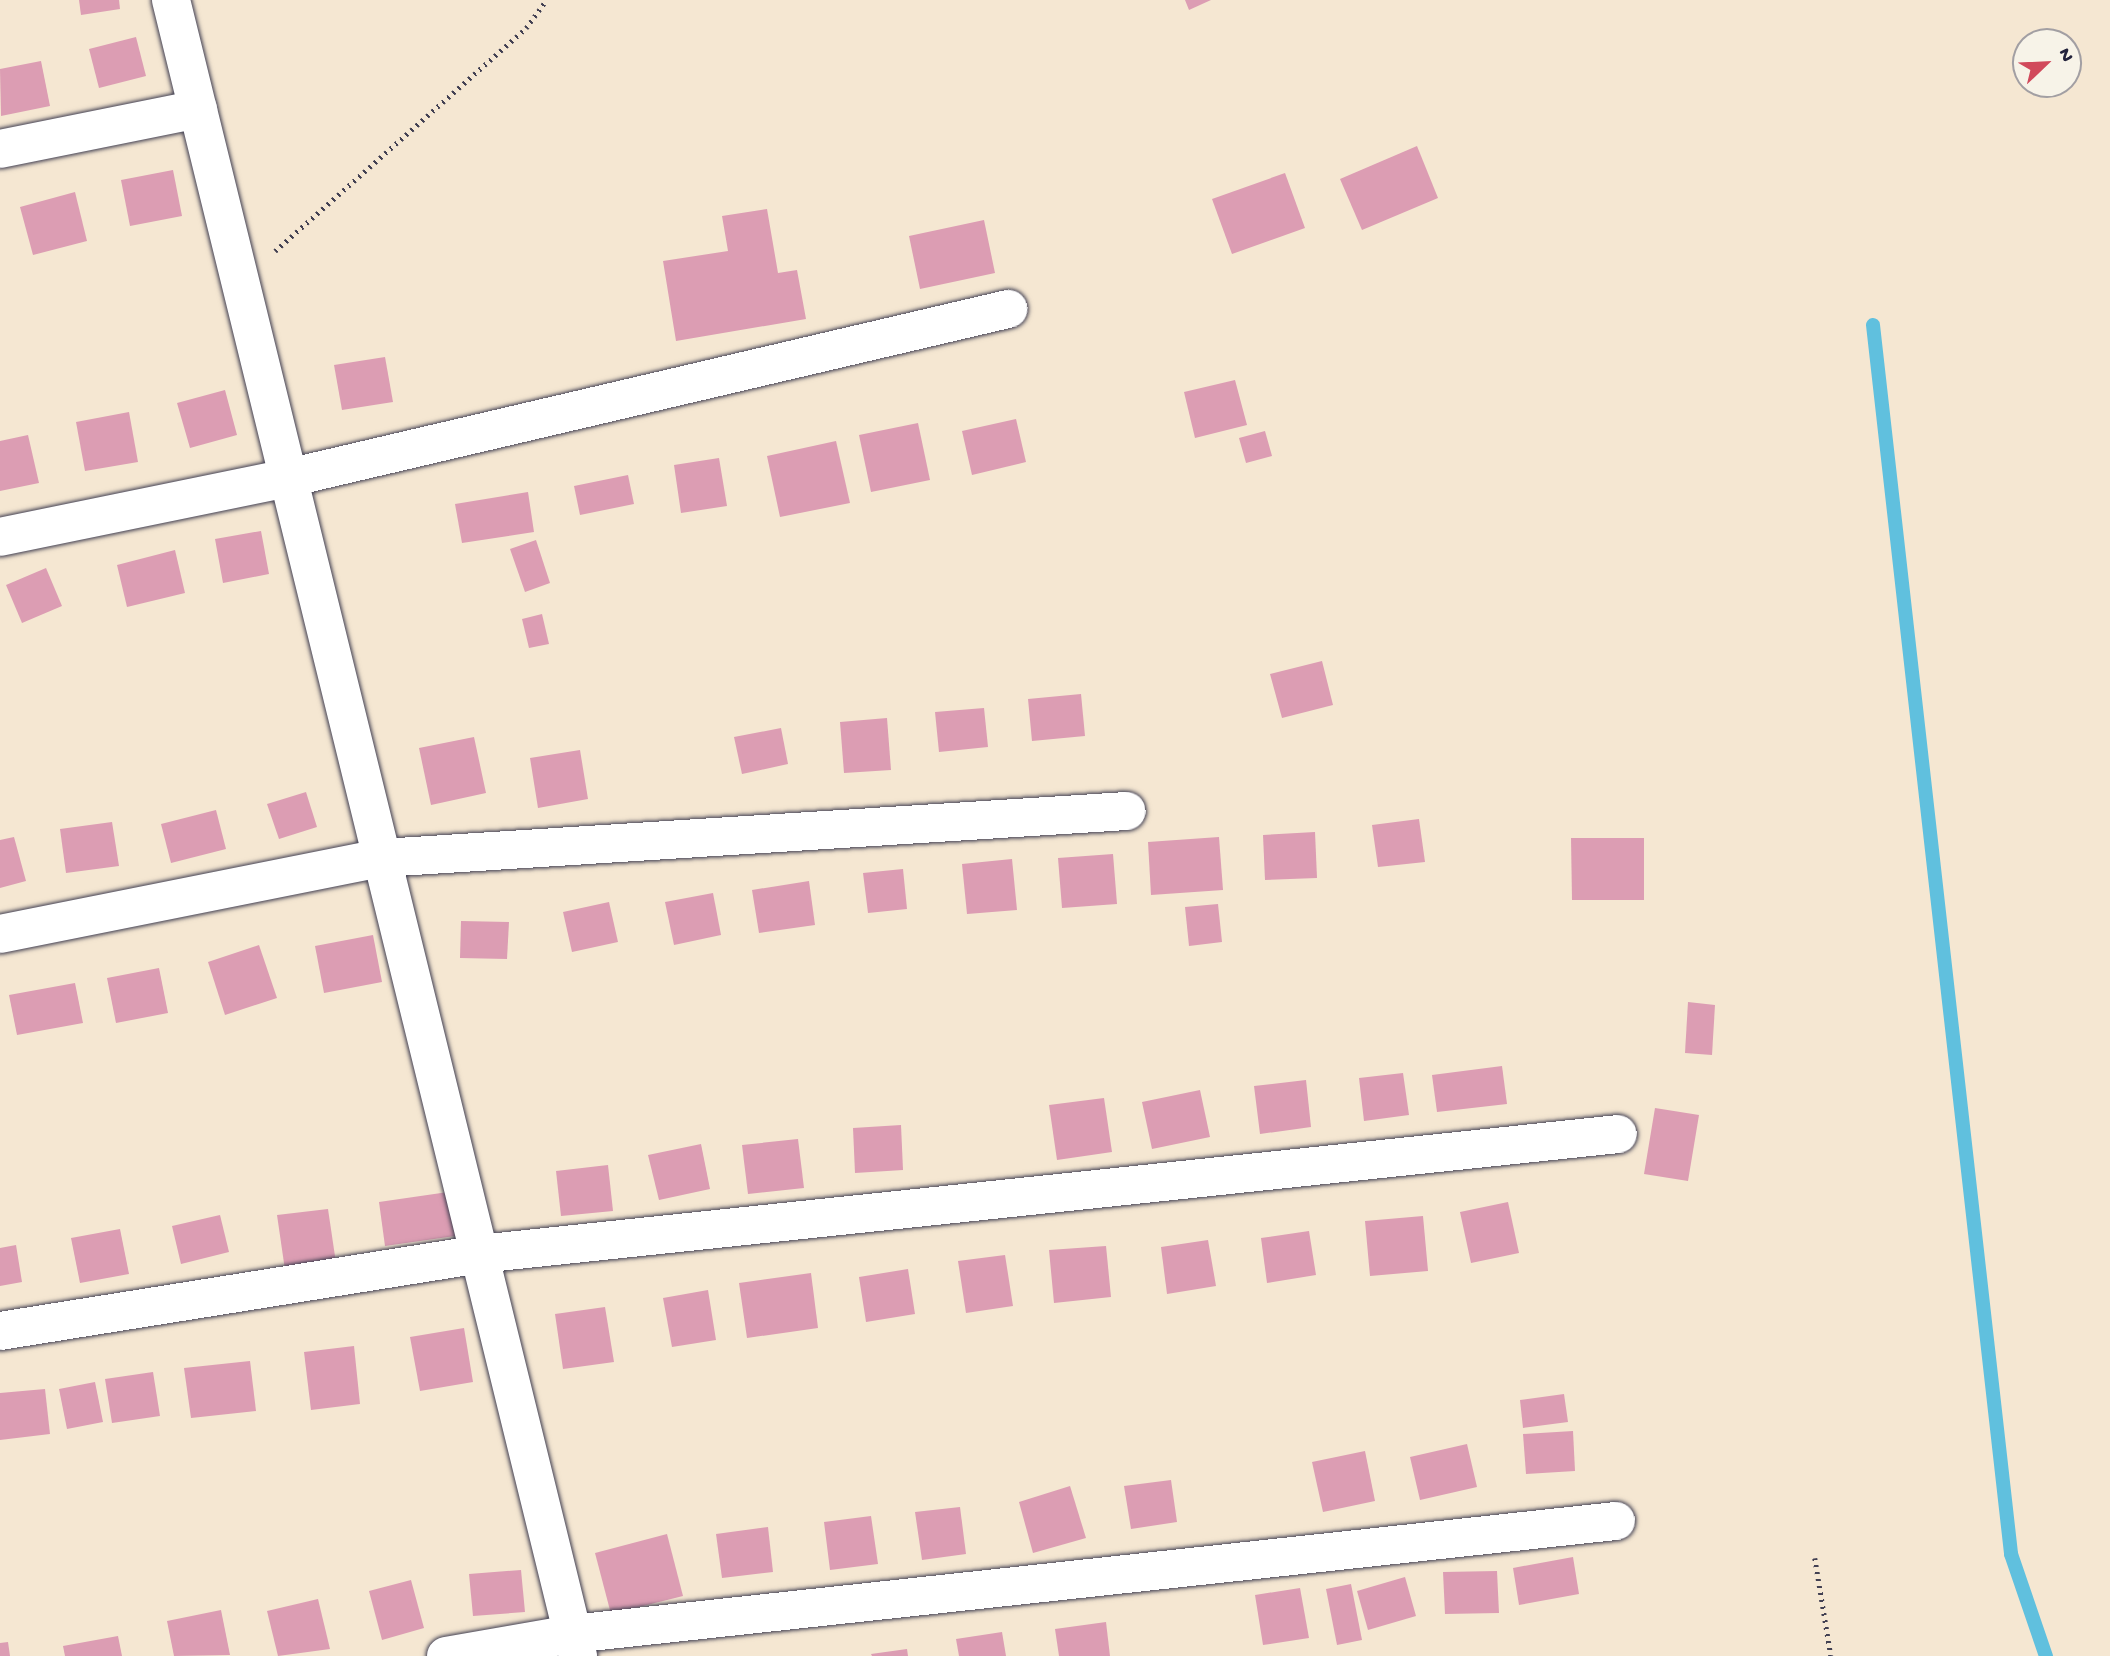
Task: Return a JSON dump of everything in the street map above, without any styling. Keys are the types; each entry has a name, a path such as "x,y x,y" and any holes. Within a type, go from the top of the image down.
{"street":[{"path":"171,0 575,1645"},
{"path":"0,149 198,110"},
{"path":"0,537 288,478 1008,309"},
{"path":"0,934 382,858 1127,811"},
{"path":"0,1331 479,1254 1618,1134"},
{"path":"446,1656 575,1645 1616,1521"}],"path":[{"path":"240,282 526,28 546,0"},
{"path":"1815,1558 1831,1656"}],"building":[{"path":"79,0 119,0 120,9 81,15"},
{"path":"1185,0 1211,0 1189,10"},
{"path":"136,37 146,76 99,88 89,49"},
{"path":"41,61 50,106 1,116 0,69"},
{"path":"1417,146 1438,198 1362,230 1340,179"},
{"path":"173,170 182,216 130,226 121,180"},
{"path":"1285,173 1305,228 1232,254 1212,199"},
{"path":"75,192 87,241 33,255 20,207"},
{"path":"767,209 778,273 797,270 806,319 676,341 663,261 728,251 722,216"},
{"path":"984,220 995,273 920,289 909,236"},
{"path":"385,357 393,402 342,410 334,365"},
{"path":"1235,380 1247,425 1195,438 1184,392"},
{"path":"225,390 237,435 190,448 177,403"},
{"path":"129,412 138,462 85,471 76,422"},
{"path":"1016,419 1026,462 972,475 962,431"},
{"path":"918,423 930,480 871,492 859,435"},
{"path":"1265,431 1272,456 1246,463 1239,438"},
{"path":"28,435 39,483 0,491 0,441"},
{"path":"836,441 850,503 780,517 767,456"},
{"path":"719,458 727,506 681,513 674,465"},
{"path":"628,475 634,504 580,515 574,486"},
{"path":"528,492 534,532 462,543 455,504"},
{"path":"261,531 269,574 223,583 215,539"},
{"path":"536,540 550,583 525,592 510,549"},
{"path":"175,550 185,593 127,607 117,565"},
{"path":"46,568 62,606 22,623 6,585"},
{"path":"542,614 549,644 529,648 522,619"},
{"path":"1322,661 1333,705 1282,718 1270,674"},
{"path":"1081,694 1085,736 1032,741 1028,699"},
{"path":"984,708 988,747 939,752 935,712"},
{"path":"887,718 891,770 844,773 840,722"},
{"path":"781,728 788,764 742,774 734,737"},
{"path":"474,737 486,793 431,805 419,748"},
{"path":"580,750 588,799 538,808 530,758"},
{"path":"306,792 317,827 279,839 267,804"},
{"path":"216,810 226,849 171,863 161,824"},
{"path":"1419,819 1425,862 1378,867 1372,825"},
{"path":"112,822 119,866 66,873 60,829"},
{"path":"1315,832 1317,878 1265,880 1263,835"},
{"path":"14,837 26,881 0,888 0,840"},
{"path":"1219,837 1223,890 1151,895 1148,842"},
{"path":"1571,838 1644,838 1644,900 1572,900"},
{"path":"1113,854 1117,904 1062,908 1058,858"},
{"path":"1012,859 1017,910 967,914 962,864"},
{"path":"903,869 907,909 868,913 863,873"},
{"path":"809,881 815,925 759,933 752,890"},
{"path":"713,893 721,935 674,945 665,902"},
{"path":"609,902 618,942 572,952 563,912"},
{"path":"1218,904 1222,942 1189,946 1185,907"},
{"path":"461,921 509,922 507,959 460,958"},
{"path":"373,935 382,982 324,993 315,946"},
{"path":"259,945 277,998 225,1015 208,962"},
{"path":"159,968 168,1013 116,1023 107,978"},
{"path":"75,983 83,1023 17,1035 9,995"},
{"path":"1688,1002 1715,1005 1712,1055 1685,1053"},
{"path":"1502,1066 1507,1104 1437,1112 1432,1075"},
{"path":"1403,1073 1409,1115 1364,1121 1359,1078"},
{"path":"1306,1080 1311,1127 1260,1134 1254,1086"},
{"path":"1200,1090 1210,1137 1152,1149 1142,1102"},
{"path":"1104,1098 1112,1152 1057,1160 1049,1105"},
{"path":"1655,1108 1699,1115 1688,1181 1644,1174"},
{"path":"901,1125 903,1170 855,1173 853,1128"},
{"path":"798,1139 804,1188 748,1194 742,1145"},
{"path":"701,1144 710,1189 659,1200 648,1155"},
{"path":"608,1165 613,1211 561,1216 556,1171"},
{"path":"455,1191 462,1235 385,1246 379,1202"},
{"path":"1508,1202 1519,1253 1471,1263 1460,1212"},
{"path":"328,1209 336,1263 285,1270 277,1215"},
{"path":"220,1215 229,1252 181,1264 172,1226"},
{"path":"1423,1216 1428,1271 1370,1276 1365,1221"},
{"path":"120,1229 129,1274 80,1283 71,1238"},
{"path":"1309,1231 1316,1275 1267,1283 1261,1238"},
{"path":"1208,1240 1216,1286 1167,1294 1161,1247"},
{"path":"16,1245 22,1282 0,1286 0,1248"},
{"path":"1106,1246 1111,1297 1054,1303 1049,1250"},
{"path":"1005,1255 1013,1306 966,1313 958,1261"},
{"path":"908,1269 915,1314 866,1322 859,1277"},
{"path":"811,1273 818,1328 747,1338 739,1283"},
{"path":"708,1290 716,1340 672,1347 663,1298"},
{"path":"605,1307 614,1362 563,1369 555,1314"},
{"path":"464,1328 473,1382 420,1391 410,1337"},
{"path":"354,1346 360,1404 311,1410 304,1352"},
{"path":"250,1361 256,1411 191,1418 184,1368"},
{"path":"153,1372 160,1416 112,1423 105,1379"},
{"path":"95,1382 103,1422 67,1429 59,1389"},
{"path":"45,1389 50,1434 0,1440 0,1393"},
{"path":"1564,1394 1568,1422 1523,1428 1520,1400"},
{"path":"1573,1431 1575,1471 1526,1474 1523,1434"},
{"path":"1467,1444 1477,1487 1420,1500 1410,1457"},
{"path":"1365,1451 1375,1501 1323,1512 1312,1462"},
{"path":"1171,1480 1177,1522 1131,1529 1124,1486"},
{"path":"1070,1486 1086,1538 1033,1553 1019,1502"},
{"path":"960,1507 966,1554 922,1560 915,1512"},
{"path":"871,1516 878,1564 830,1570 824,1522"},
{"path":"768,1527 773,1572 722,1578 716,1534"},
{"path":"667,1534 683,1596 611,1614 595,1553"},
{"path":"1573,1557 1579,1594 1519,1605 1513,1568"},
{"path":"521,1570 525,1612 473,1616 469,1574"},
{"path":"1497,1571 1499,1613 1445,1614 1443,1572"},
{"path":"1405,1577 1416,1616 1368,1630 1357,1591"},
{"path":"411,1580 424,1628 382,1640 369,1591"},
{"path":"1351,1584 1362,1640 1337,1645 1326,1589"},
{"path":"1300,1588 1309,1638 1263,1645 1255,1595"},
{"path":"318,1599 330,1649 278,1656 267,1611"},
{"path":"221,1610 230,1655 174,1656 167,1621"},
{"path":"1106,1622 1110,1656 1059,1656 1055,1629"},
{"path":"1002,1632 1006,1656 959,1656 956,1639"},
{"path":"118,1636 122,1656 65,1656 63,1646"},
{"path":"8,1642 10,1656 0,1656 0,1643"},
{"path":"907,1649 908,1656 871,1654"}],"waterway":[{"path":"1873,325 2011,1554 2046,1656"}]}
